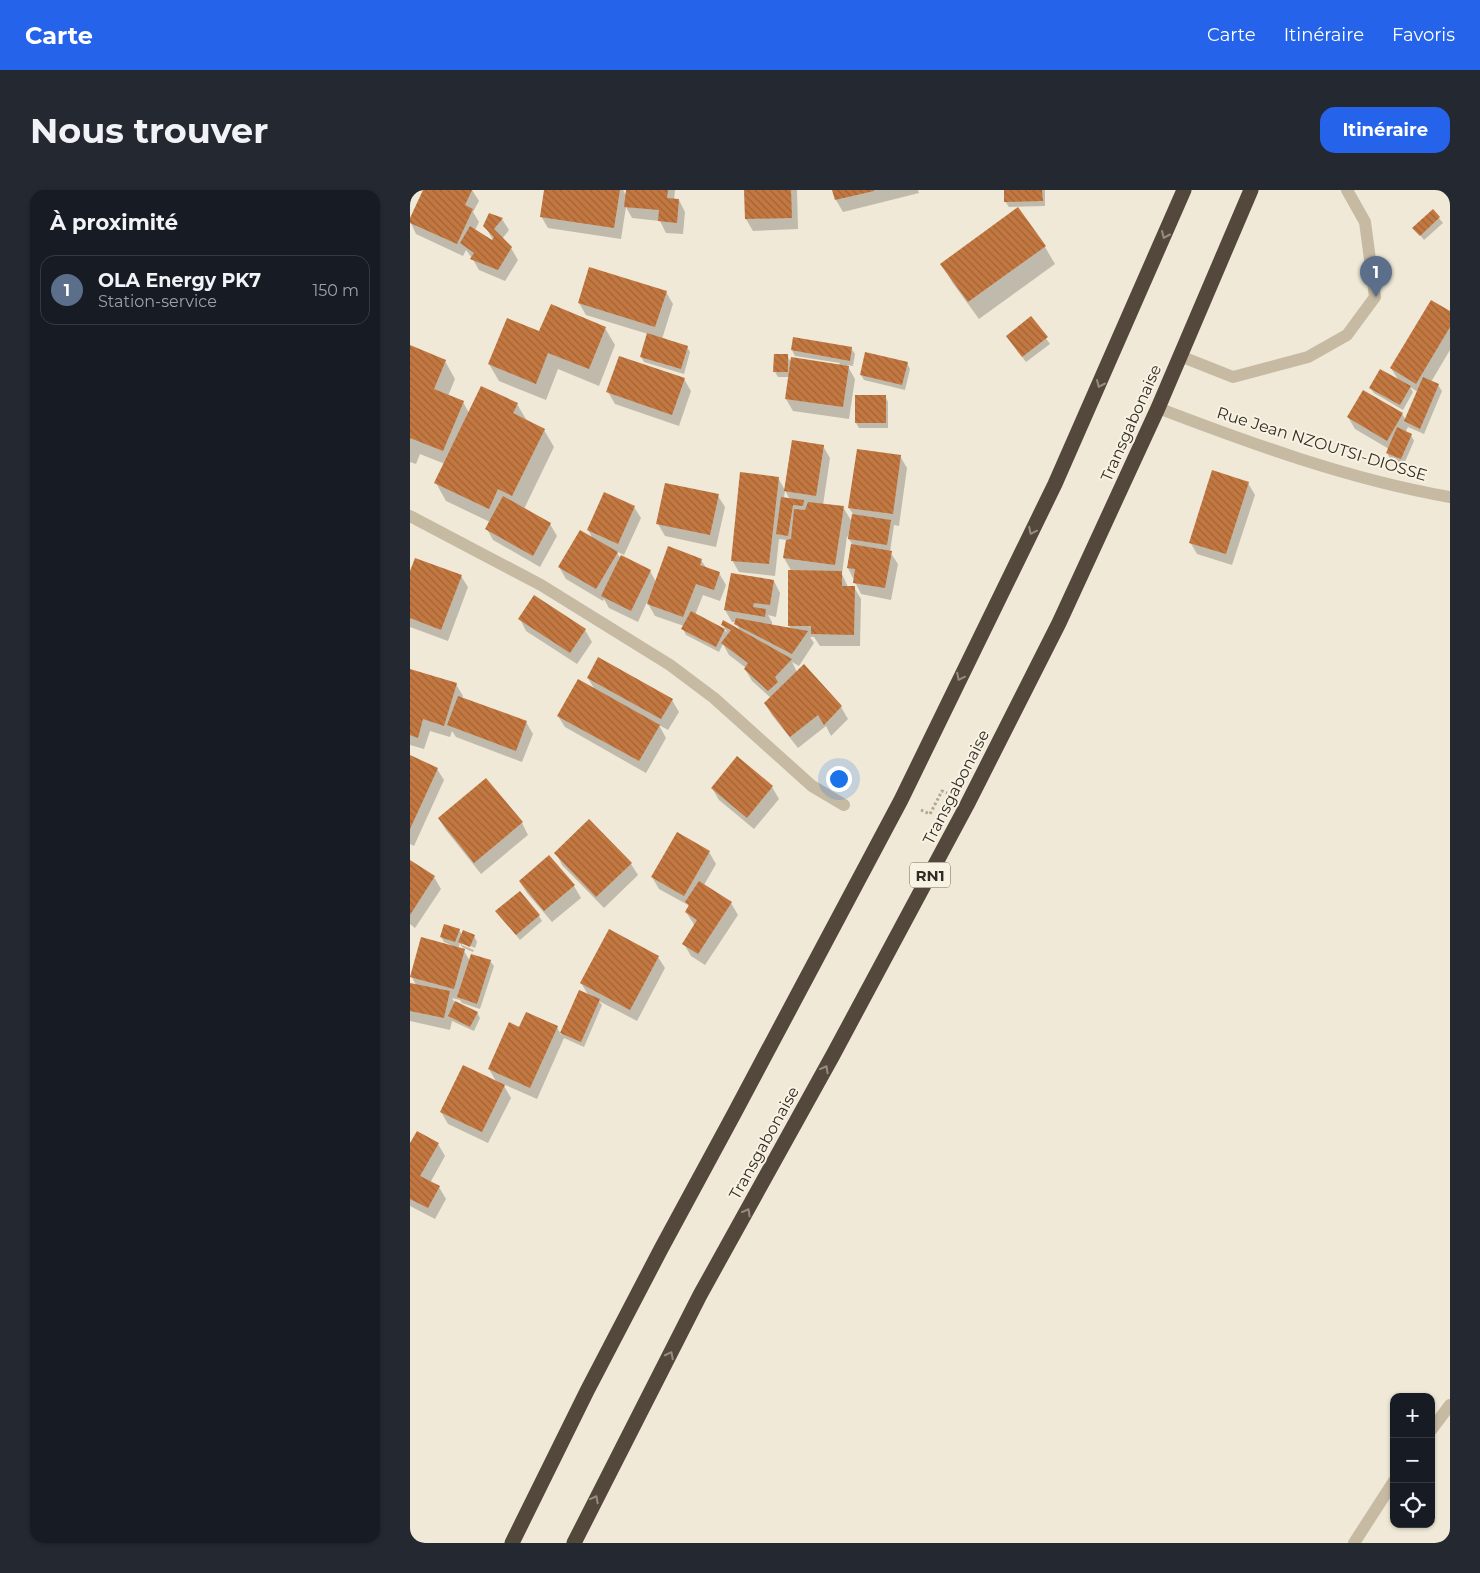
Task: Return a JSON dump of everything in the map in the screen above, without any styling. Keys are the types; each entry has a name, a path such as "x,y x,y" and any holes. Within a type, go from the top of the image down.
{"highway":[{"path":"512,1543 661,1249 901,800 1054,484 1184,190"},
{"name":"Transgabonaise","path":"574,1543 700,1295 833,1055 967,805 1058,624 1158,408 1251,190"}],"street":[{"path":"1180,356 1234,377 1308,357 1347,335 1375,297 1365,222 1346,190"},
{"name":"Rue Jean NZOUTSI-DIOSSE","path":"1158,408 1268,448 1413,491 1450,497"},
{"path":"410,516 540,585 670,665 714,698 812,786 844,805"},
{"path":"1435,1425 1450,1405"},
{"path":"1354,1543 1393,1483"}],"path":[{"path":"918,809 930,814 942,791 950,795"}],"building":[{"path":"423,190 472,190 465,205 473,209 457,244 410,223 410,218"},
{"path":"544,190 620,190 614,228 540,217"},
{"path":"626,190 668,190 667,198 679,199 677,223 658,221 659,210 624,207"},
{"path":"744,190 791,190 792,218 745,219"},
{"path":"832,190 874,190 874,191 835,200"},
{"path":"1004,190 1042,190 1043,201 1004,202"},
{"path":"1018,207 1046,246 968,302 940,264"},
{"path":"1433,209 1440,217 1420,236 1412,228"},
{"path":"489,213 503,218 494,229 512,247 498,270 470,259 474,253 460,243 470,226 492,240 494,237 483,226"},
{"path":"589,267 667,291 655,327 578,303"},
{"path":"1431,300 1450,311 1450,327 1416,384 1390,368"},
{"path":"551,304 606,327 589,369 548,353 536,384 488,364 507,318 539,331"},
{"path":"1031,316 1048,337 1022,357 1006,336"},
{"path":"647,333 688,346 681,369 640,357"},
{"path":"793,337 852,347 850,361 791,350"},
{"path":"410,345 446,360 434,389 464,401 443,451 410,438"},
{"path":"865,352 908,362 902,385 860,375"},
{"path":"774,354 788,354 788,372 773,372"},
{"path":"619,356 685,378 672,415 606,392"},
{"path":"791,357 849,366 843,407 785,399"},
{"path":"1380,369 1411,386 1400,405 1369,388"},
{"path":"1423,377 1439,384 1420,429 1404,421"},
{"path":"481,386 518,403 513,413 545,429 512,496 498,489 489,509 434,483"},
{"path":"1363,390 1403,413 1387,441 1347,417"},
{"path":"855,395 886,395 886,423 855,423"},
{"path":"1397,427 1412,434 1401,459 1386,453"},
{"path":"792,440 824,445 816,496 784,491"},
{"path":"857,449 901,455 893,514 848,508"},
{"path":"1212,470 1249,482 1226,554 1189,543"},
{"path":"740,472 779,477 769,564 731,561"},
{"path":"665,483 719,494 710,535 656,524"},
{"path":"604,492 635,506 618,544 587,530"},
{"path":"503,496 551,523 533,556 485,529"},
{"path":"781,497 804,500 803,506 793,505 788,536 776,534"},
{"path":"808,502 844,506 835,565 783,558 786,540 791,539 794,509 805,510"},
{"path":"852,514 891,520 887,545 848,539"},
{"path":"580,530 618,552 596,589 558,567"},
{"path":"851,544 892,551 885,588 853,583 855,569 847,568"},
{"path":"668,546 702,559 700,565 720,572 714,590 696,584 683,617 647,604"},
{"path":"621,555 651,570 631,611 601,596"},
{"path":"415,558 462,575 441,630 410,618 410,571"},
{"path":"788,570 842,571 842,586 855,586 854,635 811,634 811,626 788,626"},
{"path":"731,573 774,580 770,605 754,603 753,607 766,609 765,617 724,610"},
{"path":"534,595 586,629 570,653 518,619"},
{"path":"691,611 725,629 716,647 681,629"},
{"path":"736,618 808,631 792,654 734,624"},
{"path":"723,620 792,659 775,677 778,682 768,691 744,669 748,663 721,643 731,630 721,625"},
{"path":"598,657 673,699 661,719 587,678"},
{"path":"804,664 842,706 824,725 818,715 790,737 764,703"},
{"path":"410,669 457,683 444,726 423,719 418,738 410,735"},
{"path":"578,679 660,725 639,761 557,716"},
{"path":"458,696 527,721 516,751 447,725"},
{"path":"410,755 438,768 410,829"},
{"path":"737,756 773,786 747,818 711,788"},
{"path":"486,778 523,822 474,863 438,818"},
{"path":"589,819 632,863 596,897 554,853"},
{"path":"677,832 710,851 684,896 651,877"},
{"path":"549,855 575,885 544,911 519,881"},
{"path":"410,860 435,876 410,915"},
{"path":"699,881 732,902 698,954 682,944 697,920 685,912 689,905 685,902"},
{"path":"520,891 540,915 516,935 495,911"},
{"path":"444,924 460,929 455,942 440,937"},
{"path":"609,929 659,956 630,1010 580,983"},
{"path":"463,930 475,935 470,947 458,942"},
{"path":"421,937 465,949 454,989 410,977"},
{"path":"471,954 491,960 477,1004 457,997"},
{"path":"410,983 450,991 444,1018 410,1011"},
{"path":"579,990 600,999 581,1042 560,1033"},
{"path":"455,1001 478,1012 470,1027 448,1016"},
{"path":"526,1012 558,1026 530,1088 488,1069 509,1022 519,1027"},
{"path":"463,1065 505,1085 482,1132 440,1112"},
{"path":"417,1131 439,1143 420,1176 440,1186 428,1208 410,1199 410,1143"}],"place":[{"name":"OLA Energy PK7","path":"1376,297"}]}
